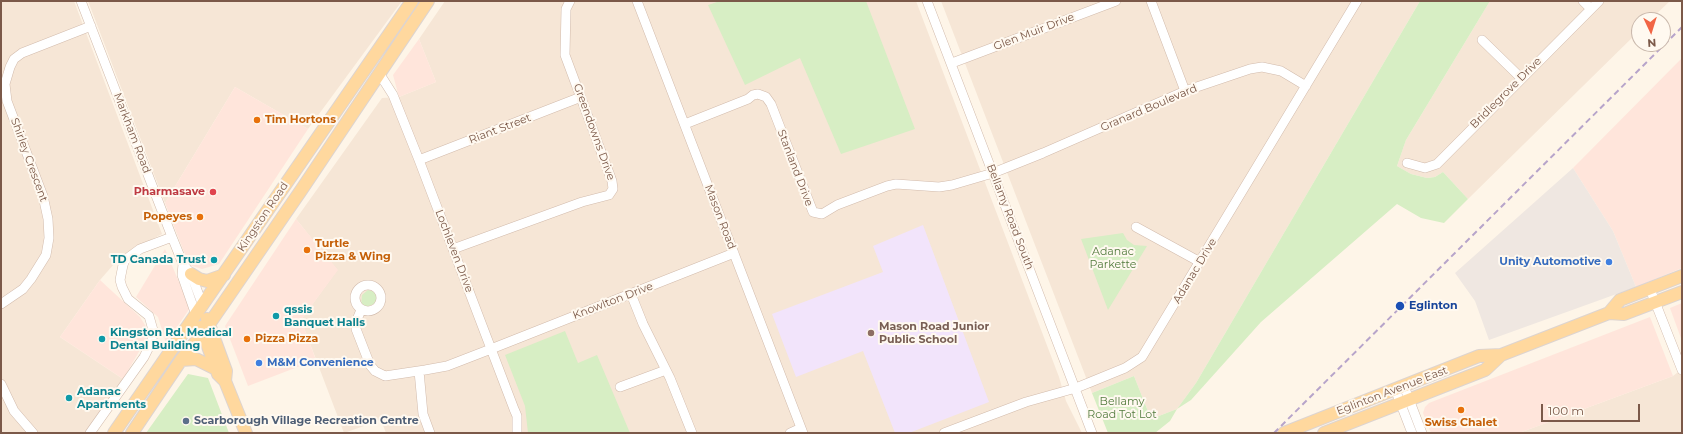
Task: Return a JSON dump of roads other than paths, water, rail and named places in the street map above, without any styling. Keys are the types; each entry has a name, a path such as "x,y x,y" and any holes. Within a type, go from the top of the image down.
{"main road":[{"name":"Kingston Road","path":"114,433 412,1"},
{"name":"Kingston Road","path":"132,433 181,360 206,328 302,189 428,1"},
{"path":"187,269 199,279 207,281 224,275"},
{"name":"Eglinton Avenue East","path":"1609,313 1620,300 1682,276"},
{"name":"Eglinton Avenue East","path":"1284,433 1479,356 1501,355 1609,313 1624,314 1682,292"},
{"name":"Markham Road","path":"199,310 226,371 225,380"},
{"name":"Markham Road","path":"206,328 216,369 218,374 225,380 246,433"},
{"name":"Eglinton Avenue East","path":"1324,433 1485,370 1501,355"},
{"path":"181,360 196,359 216,369"}],"street":[{"name":"Markham Road","path":"81,1 172,237 187,269 199,310"},
{"name":"Greendowns Drive","path":"453,249 582,202 609,195 612,192 612,181 565,55 566,9 570,1"},
{"name":"Mason Road","path":"637,1 802,431"},
{"name":"Bellamy Road South","path":"927,1 1092,433"},
{"name":"Glen Muir Drive","path":"952,64 1116,1"},
{"path":"1151,1 1185,92"},
{"path":"1583,1 1591,9"},
{"name":"Bridlegrove Drive","path":"1407,163 1425,168 1437,164 1599,1"},
{"name":"Adanac Drive","path":"944,433 1026,402 1076,388 1125,368 1142,357 1306,86 1354,2"},
{"name":"Shirley Crescent","path":"1,304 23,289 31,279 46,255 49,238 48,219 43,196 7,101 5,84 10,67 14,59 22,53 91,26"},
{"path":"1482,40 1522,78"},
{"name":"Granard Boulevard","path":"993,173 1185,92 1262,67 1282,71 1306,86"},
{"name":"Lochleven Drive","path":"379,73 394,95 419,160 516,416 517,433"},
{"name":"Stanland Drive","path":"685,124 748,99 753,95 758,94 766,97 771,104 813,212 817,214 822,214 837,205 887,186 896,184 938,187 952,185 993,173"},
{"name":"Riant Street","path":"419,160 581,97"},
{"path":"1136,227 1200,262"},
{"path":"90,433 144,357 153,335 149,316 128,299 122,287 120,280 125,260 140,249 172,237"},
{"name":"Knowlton Drive","path":"361,310 356,322 356,329 370,365 375,372 385,376 419,371 447,366 734,253"},
{"path":"1650,289 1682,370"},
{"path":"631,294 643,324 666,370 692,433"},
{"path":"620,387 666,370"},
{"path":"419,371 422,414 430,433"},
{"path":"1,384 14,411 33,433"},
{"path":"1400,388 1405,401 1422,433"},
{"path":"1405,401 1412,433"},
{"path":"790,433 802,431"}],"railway":[{"path":"1274,433 1682,27"}],"place":[{"name":"Tim Hortons","path":"257,120"},
{"name":"Pharmasave","path":"213,192"},
{"name":"Popeyes","path":"200,217"},
{"name":"Turtle Pizza & Wing","path":"307,250"},
{"name":"TD Canada Trust","path":"214,260"},
{"name":"Unity Automotive","path":"1609,262"},
{"name":"Eglinton","path":"1400,306"},
{"name":"qssis Banquet Halls","path":"276,316"},
{"name":"Mason Road Junior Public School","path":"871,333"},
{"name":"Kingston Rd. Medical Dental Building","path":"102,339"},
{"name":"Pizza Pizza","path":"247,339"},
{"name":"M&M Convenience","path":"259,363"},
{"name":"Adanac Apartments","path":"69,398"},
{"name":"Swiss Chalet","path":"1461,410"},
{"name":"Scarborough Village Recreation Centre","path":"186,421"}],"park label":[{"name":"Adanac Parkette","path":"1113,258"},
{"name":"Bellamy Road Tot Lot","path":"1122,408"}]}
